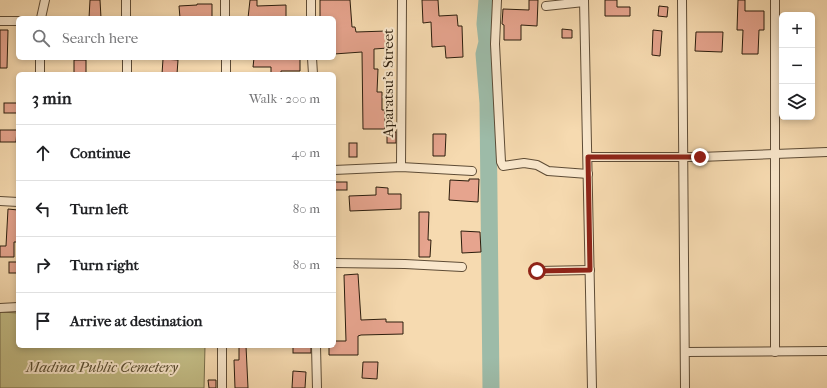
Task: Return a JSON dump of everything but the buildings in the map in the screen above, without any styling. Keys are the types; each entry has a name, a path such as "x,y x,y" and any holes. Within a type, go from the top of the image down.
{"street":[{"path":"41,16 45,0"},
{"path":"126,0 126,16"},
{"path":"225,0 225,16"},
{"path":"311,0 311,16"},
{"name":"Aparatsu’s Street","path":"402,0 402,167"},
{"path":"497,0 495,44 501,162 504,166 524,163 537,165 548,171 588,174"},
{"path":"682,0 682,156 685,388"},
{"path":"775,0 775,352"},
{"path":"546,6 584,1 592,388"},
{"path":"0,21 16,21"},
{"path":"40,60 40,72"},
{"path":"127,60 127,72"},
{"path":"226,60 226,72"},
{"path":"312,60 313,72"},
{"path":"588,157 827,152"},
{"path":"336,170 402,167 472,171"},
{"path":"0,201 16,202"},
{"path":"336,263 405,264 462,267"},
{"path":"537,271 590,270"},
{"path":"0,308 16,307"},
{"path":"222,348 222,388"},
{"path":"316,348 317,388"},
{"path":"684,352 827,351"}],"green space":[{"name":"Madina Public Cemetery","path":"0,312 16,313 16,348 205,348 204,388 0,388"}],"waterway":[{"path":"487,0 485,24 487,42 484,54 488,103 491,388"}],"route":[{"path":"537,271 590,270 588,157 700,157"}]}
